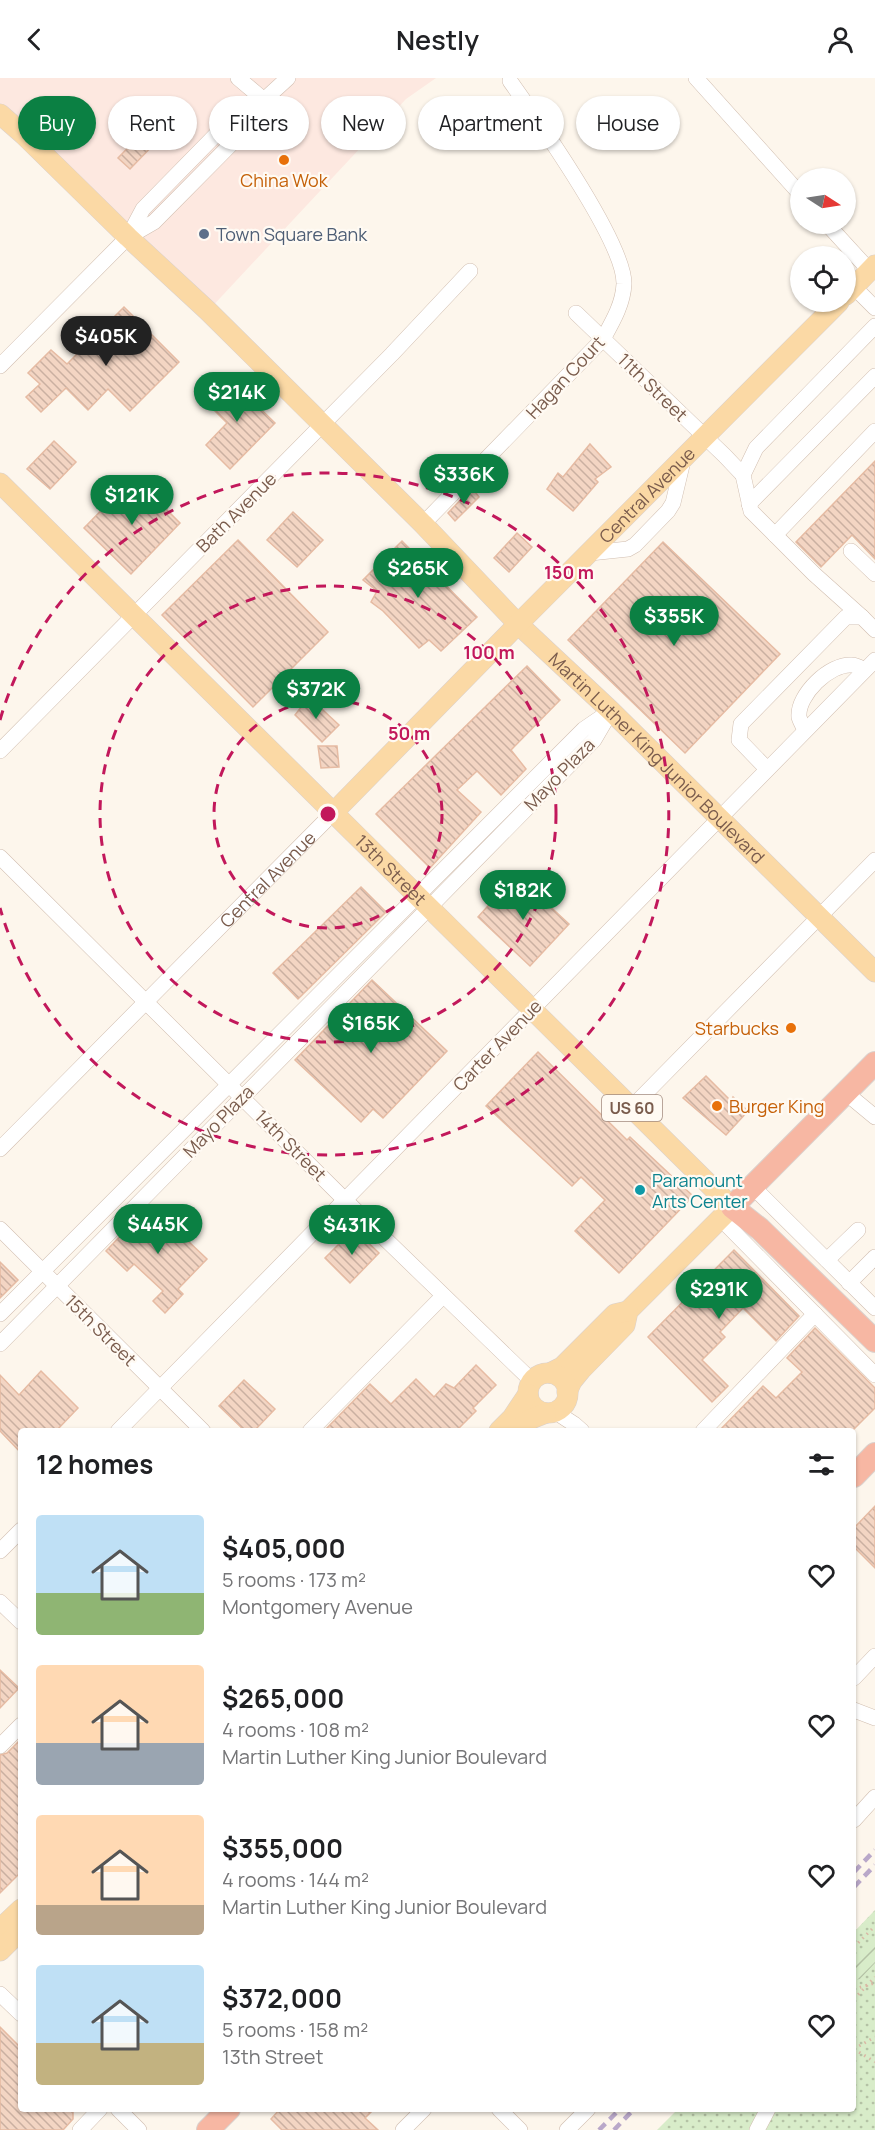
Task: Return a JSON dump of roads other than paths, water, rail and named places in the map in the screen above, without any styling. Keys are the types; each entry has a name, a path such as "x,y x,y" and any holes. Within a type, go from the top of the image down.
{"highway":[{"path":"726,1213 875,1063"},
{"name":"13th Street","path":"726,1213 760,1229 875,1341"},
{"path":"856,1474 875,1454"},
{"path":"208,2130 226,2112"}],"main road":[{"name":"Martin Luther King Junior Boulevard","path":"0,114 208,311 423,524 518,624 611,711 875,972"},
{"path":"856,285 872,268"},
{"name":"Central Avenue","path":"333,813 829,312"},
{"name":"13th Street","path":"0,483 631,1108 726,1213"},
{"path":"502,1428 518,1411 537,1376 562,1367 615,1314 628,1311 726,1213"},
{"path":"521,1428 531,1419 558,1404 577,1374 625,1325 628,1311"},
{"path":"550,1373 562,1379 558,1404"},
{"path":"530,1388 534,1406 558,1404"},
{"path":"0,1929 18,1912"},
{"path":"0,1952 18,1933"}],"street":[{"path":"238,78 259,96"},
{"path":"268,96 288,78"},
{"path":"696,78 790,183"},
{"name":"Hagan Court","path":"423,524 603,339 616,318 622,301 624,283 621,262 598,217 536,117 510,81"},
{"path":"0,366 128,237 154,222 225,150"},
{"path":"837,234 872,268"},
{"name":"Bath Avenue","path":"0,751 392,354 470,271"},
{"path":"856,295 875,308"},
{"name":"11th Street","path":"576,313 743,476"},
{"path":"875,326 756,448 743,476 751,511 814,574 875,630"},
{"path":"749,504 875,376"},
{"path":"776,535 875,431"},
{"path":"590,553 628,549 635,545 673,503 684,457"},
{"path":"851,551 875,574"},
{"path":"767,769 739,740 741,724 846,617 862,617"},
{"path":"805,730 799,718 803,701 821,678 829,671 846,665 870,665"},
{"name":"Carter Avenue","path":"121,1428 870,665"},
{"name":"Mayo Plaza","path":"0,1314 230,1084 594,740 611,711"},
{"name":"Central Avenue","path":"0,1149 333,813"},
{"name":"14th Street","path":"0,857 443,1296 530,1388"},
{"path":"631,1108 875,860"},
{"name":"Mayo Plaza","path":"0,1344 242,1096 424,901"},
{"path":"846,1093 875,1117"},
{"path":"753,1186 875,1308"},
{"path":"726,1213 815,1314 875,1375"},
{"name":"15th Street","path":"0,1229 200,1428"},
{"path":"827,1260 858,1230"},
{"path":"849,1283 875,1257"},
{"path":"313,1428 443,1296"},
{"path":"707,1428 815,1314"},
{"path":"558,1404 578,1427"},
{"path":"0,1551 18,1533"},
{"path":"0,1602 18,1619"},
{"path":"856,1676 875,1656"},
{"path":"856,1711 875,1718"},
{"path":"0,1746 18,1728"},
{"path":"856,1818 875,1797"},
{"path":"0,1994 18,2011"},
{"path":"80,2130 97,2112"},
{"path":"121,2112 139,2130"},
{"path":"403,2130 421,2112"},
{"path":"501,2112 520,2130"},
{"path":"567,2130 585,2112"},
{"path":"757,2130 766,2112"}],"railway":[{"path":"856,1870 875,1850"},
{"path":"856,1885 875,1865"},
{"path":"599,2130 617,2112"},
{"path":"614,2130 631,2112"}],"place":[{"name":"China Wok","path":"284,160"},
{"name":"Town Square Bank","path":"204,234"},
{"name":"Starbucks","path":"791,1028"},
{"name":"Burger King","path":"717,1106"},
{"name":"Paramount Arts Center","path":"640,1190"}]}
